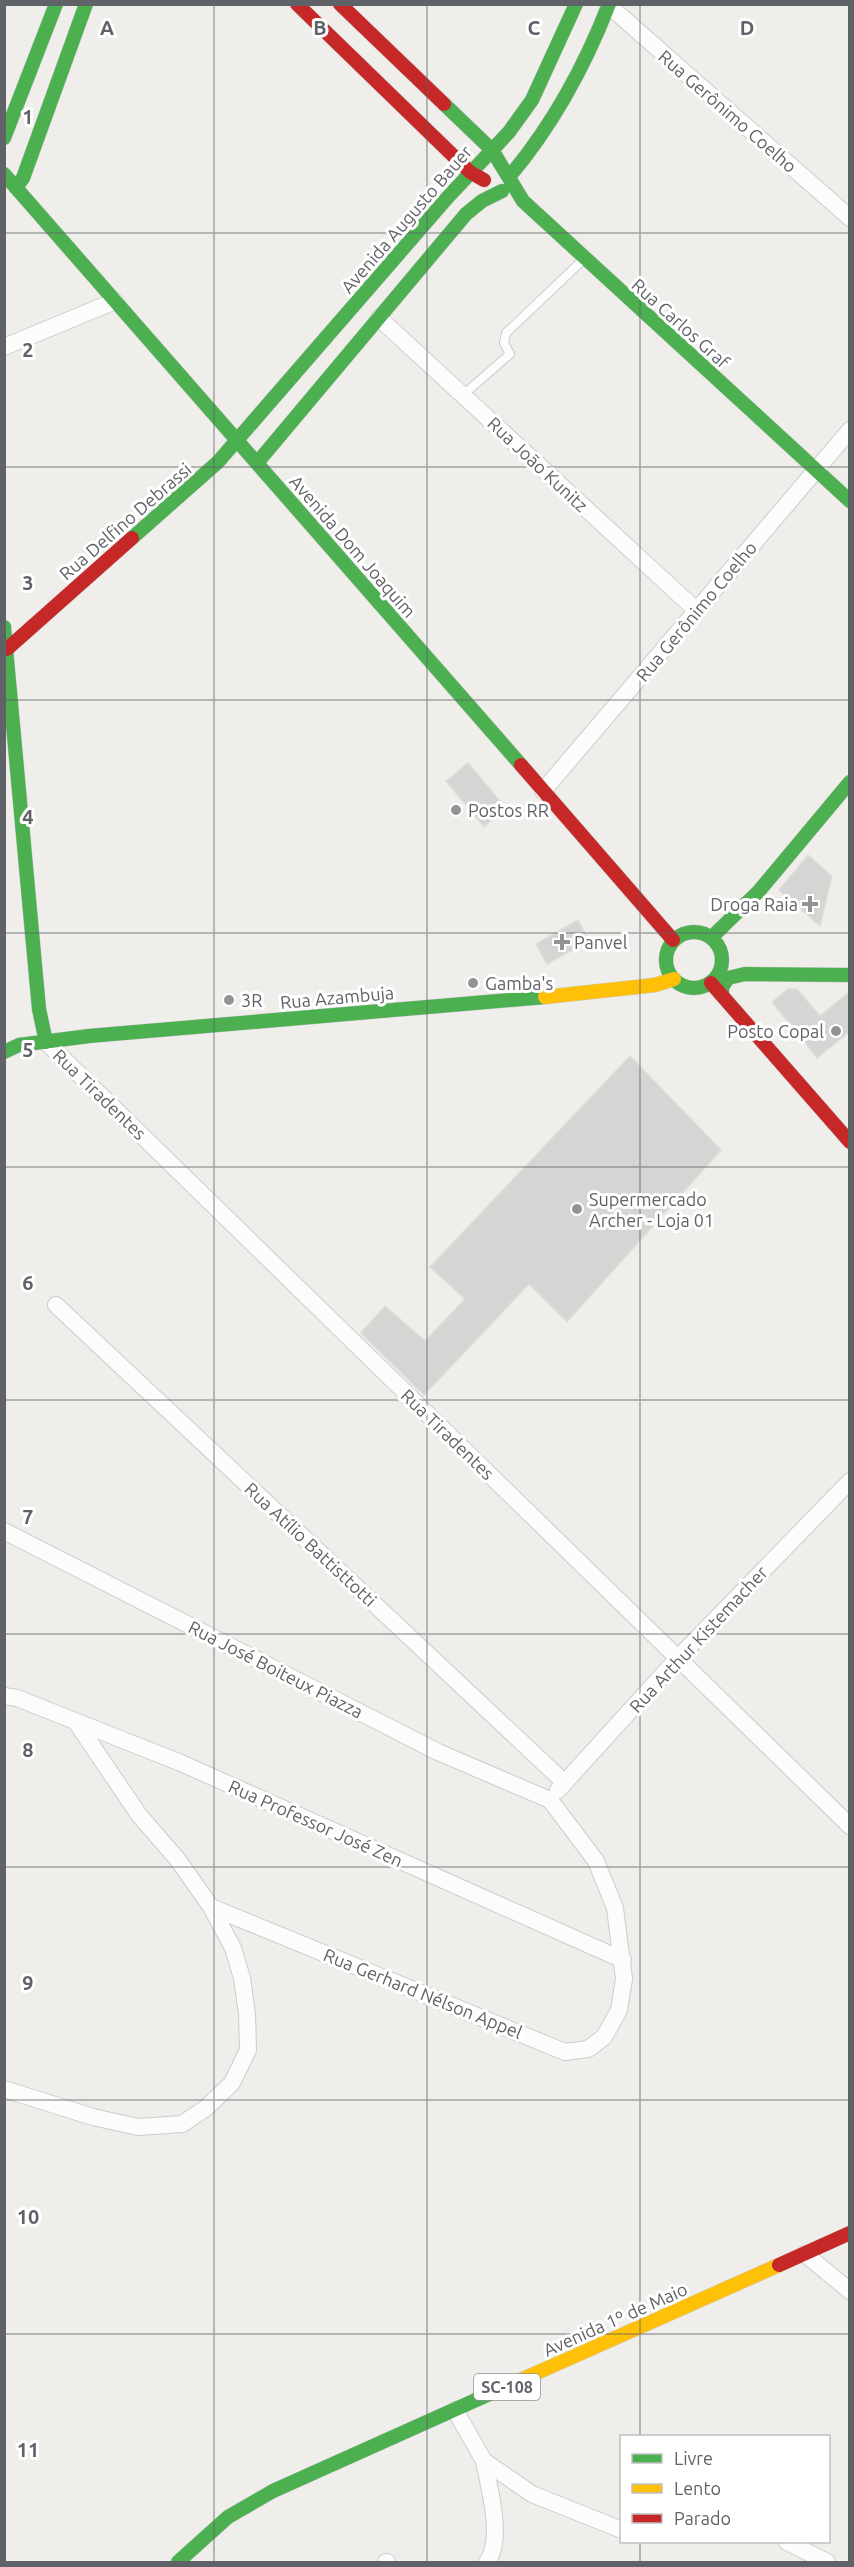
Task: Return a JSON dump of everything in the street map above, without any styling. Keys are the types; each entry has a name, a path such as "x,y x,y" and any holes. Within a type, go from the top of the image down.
{"main road":[{"path":"4,138 56,4"},
{"path":"16,188 23,178 86,4"},
{"name":"Rua Carlos Graf","path":"297,4 411,93 492,150 523,201"},
{"name":"Rua Carlos Graf","path":"339,4 411,93 470,172 523,201 849,501"},
{"name":"Avenida Augusto Bauer","path":"237,441 470,172 492,150 532,100 576,4"},
{"path":"509,177 530,153 560,111 583,67 608,5"},
{"name":"Avenida Dom Joaquim","path":"4,174 673,940"},
{"path":"256,463 466,214 482,201 502,190"},
{"path":"359,300 379,318"},
{"name":"Rua Delfino Debrassi","path":"7,649 218,462 237,441"},
{"path":"4,627 39,1009 46,1042"},
{"path":"712,937 759,891 849,782"},
{"path":"692,931 712,937 722,951 723,960 717,977 704,987 688,987 674,979 666,960 673,940 692,931"},
{"path":"723,960 745,962 771,973"},
{"path":"722,995 722,987 728,978 771,973 849,975"},
{"name":"Rua Azambuja","path":"4,1052 20,1045 46,1042 589,993 655,985 674,979"},
{"path":"711,983 849,1142"},
{"name":"Avenida 1º de Maio","path":"178,2562 228,2517 273,2491 849,2233"}],"street":[{"name":"Rua Gerônimo Coelho","path":"608,5 849,218"},
{"path":"4,347 115,301"},
{"name":"Rua João Kunitz","path":"379,318 696,610"},
{"name":"Rua Gerônimo Coelho","path":"543,791 849,430"},
{"name":"Rua Tiradentes","path":"46,1042 849,1826"},
{"name":"Rua Atílio Battisttotti","path":"56,1305 565,1783"},
{"name":"Rua Arthur Kistemacher","path":"550,1800 677,1659 849,1481"},
{"name":"Rua José Boiteux Piazza","path":"4,1531 438,1752 550,1800"},
{"name":"Rua Professor José Zen","path":"4,1696 17,1698 180,1763 623,1960"},
{"path":"4,2089 93,2117 138,2127 182,2124 206,2108 232,2082 248,2050 247,2014 242,1978 233,1948 211,1907 140,1815 76,1722"},
{"name":"Rua Gerhard Nélson Appel","path":"211,1907 565,2052 588,2049 604,2037 619,2010 624,1979 623,1960 615,1908 596,1861 550,1800"},
{"path":"806,2254 849,2291"},
{"path":"455,2410 484,2461 494,2536 493,2555 487,2562"},
{"path":"484,2461 532,2494 620,2530"},
{"path":"791,2543 827,2562"}],"lane":[{"path":"463,395 510,354 504,343 506,333 585,259"}],"building":[{"path":"468,763 506,808 484,827 446,781"},
{"name":"Droga Raia","path":"808,855 832,876 820,926 779,890"},
{"name":"Panvel","path":"578,920 589,941 547,964 536,944"},
{"path":"788,989 797,989 820,1016 849,992 849,1032 817,1058 772,1002"},
{"name":"Supermercado Archer - Loja 01","path":"630,1056 721,1150 567,1322 529,1284 424,1395 361,1333 385,1306 425,1341 465,1299 430,1267"}],"traffic: fast":[{"path":"4,138 56,4"},
{"path":"16,188 23,178 86,4"},
{"path":"132,538 218,462 447,198 509,132 532,100 576,4"},
{"path":"509,177 540,137 566,95 589,51 609,4"},
{"path":"444,104 492,150 523,201 850,501"},
{"path":"4,174 521,765"},
{"path":"257,463 466,214 482,201 502,191"},
{"path":"4,627 39,1009 46,1042"},
{"path":"712,937 759,891 850,782"},
{"path":"688,932 700,932 710,936 718,944 722,960 718,976 710,984 700,988 688,988 678,984 670,976 666,966 666,954 670,944 678,936 688,932"},
{"path":"722,995 722,987 728,978 745,974 850,975"},
{"path":"4,1052 19,1045 89,1036 545,997"},
{"path":"178,2562 228,2517 273,2491 496,2391"}],"traffic: slow":[{"path":"545,997 655,985 674,979"},
{"path":"496,2391 779,2265"}],"traffic: jam":[{"path":"297,4 470,172 484,180"},
{"path":"340,4 444,104"},
{"path":"7,649 132,538"},
{"path":"521,765 673,940"},
{"path":"711,983 850,1142"},
{"path":"779,2265 850,2233"}],"place":[{"name":"Postos RR","path":"456,810"},
{"name":"Droga Raia","path":"810,904"},
{"name":"Panvel","path":"562,942"},
{"name":"Gamba's","path":"473,983"},
{"name":"3R","path":"229,1000"},
{"name":"Posto Copal","path":"836,1031"},
{"name":"Supermercado Archer - Loja 01","path":"577,1209"}]}
